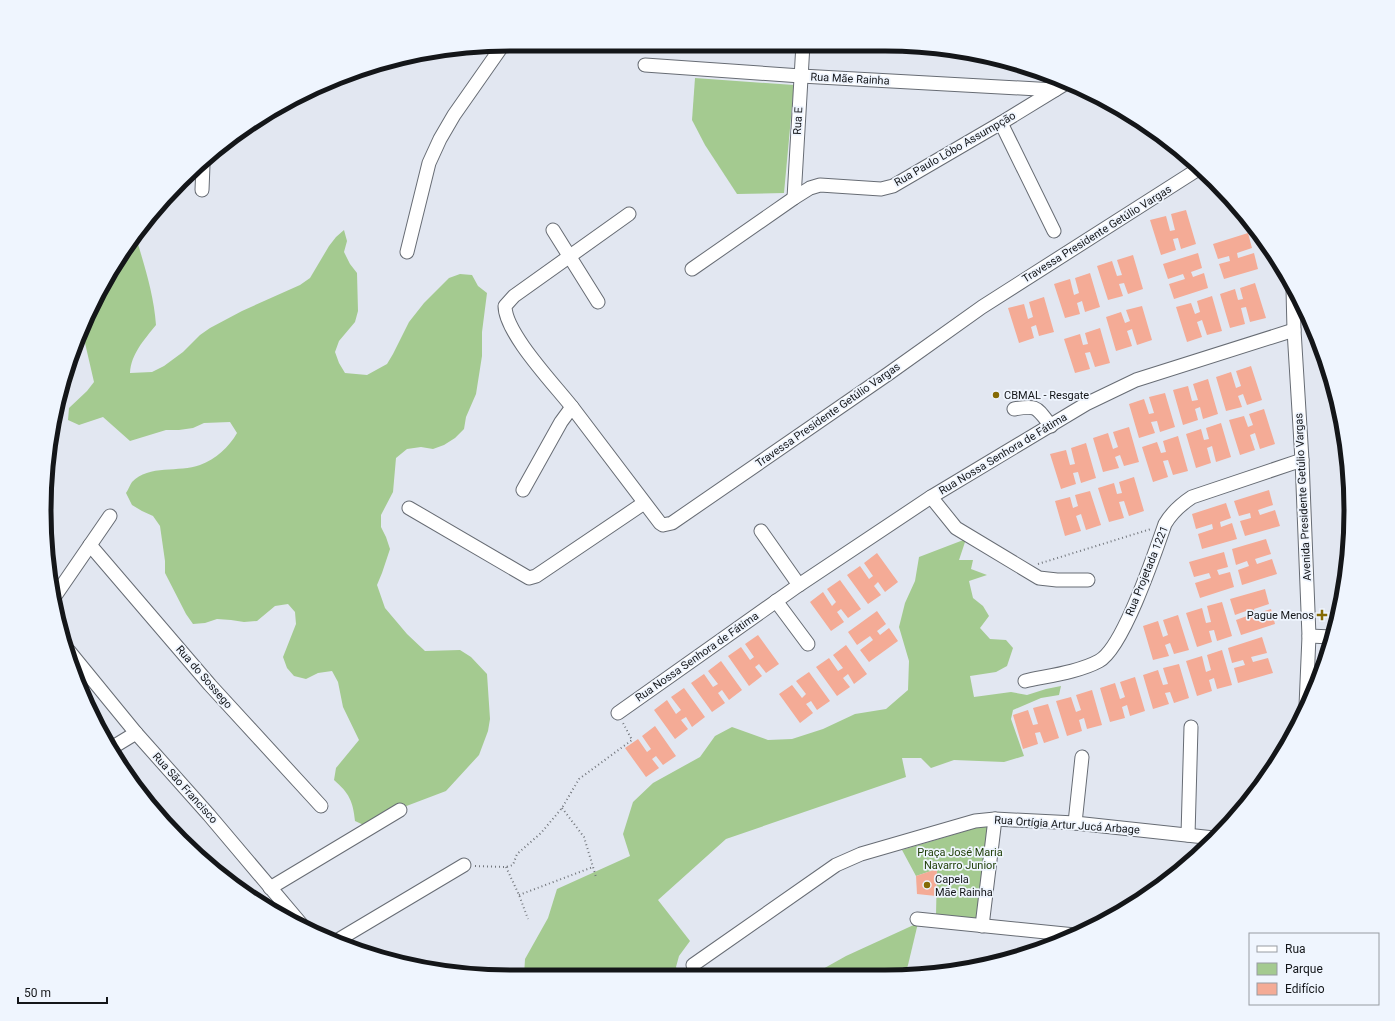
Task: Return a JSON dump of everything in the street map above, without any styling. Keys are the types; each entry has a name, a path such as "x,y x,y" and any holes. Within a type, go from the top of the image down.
{"street":[{"path":"407,252 429,163 440,139 454,115 499,51"},
{"name":"Rua E","path":"794,198 803,51"},
{"name":"Rua Mãe Rainha","path":"645,65 801,76 1056,90"},
{"name":"Rua Paulo Lôbo Assumpção","path":"692,269 810,188 820,185 881,189 893,186 1004,127 1061,87"},
{"path":"1004,127 1054,231"},
{"path":"202,190 204,169"},
{"name":"Travessa Presidente Getúlio Vargas","path":"569,258 514,296 505,306 505,312 516,337 663,525 672,523 888,374 982,307 1194,172"},
{"path":"569,258 630,214"},
{"path":"553,230 569,258 598,302"},
{"name":"Avenida Presidente Getúlio Vargas","path":"1293,301 1310,636 1307,691"},
{"name":"Rua Nossa Senhora de Fátima","path":"618,713 799,585 932,497 1086,404 1136,380 1294,330"},
{"path":"1014,409 1031,406 1040,411 1051,426"},
{"path":"523,490 561,422 572,407"},
{"name":"Rua Projetada 1221","path":"1024,681 1085,667 1099,661 1111,651 1138,595 1165,524 1179,505 1192,497 1302,460"},
{"path":"932,497 956,528 1039,578 1057,580 1088,580"},
{"path":"409,508 529,578 536,576 644,502"},
{"path":"58,591 110,516"},
{"path":"760,531 799,585"},
{"name":"Rua do Sossego","path":"90,545 210,686 321,806"},
{"path":"776,601 808,644"},
{"path":"1310,636 1326,637"},
{"name":"Rua São Francisco","path":"76,660 136,733 209,815 294,915"},
{"path":"1188,835 1191,727"},
{"path":"116,745 136,733"},
{"path":"1075,823 1082,756"},
{"path":"270,888 400,810"},
{"path":"982,926 995,819"},
{"name":"Rua Ortígia Artur Jucá Arbage","path":"693,965 836,865 862,854 975,821 995,819 1075,823 1207,837"},
{"path":"342,938 464,865"},
{"path":"917,919 1063,934"}],"path":[{"path":"1024,569 1165,524"},
{"path":"464,865 506,867 513,865 517,854 541,833 562,808 579,779 632,740 618,713"},
{"path":"562,808 584,837 596,877"},
{"path":"506,867 528,919"},
{"path":"519,895 593,867"}],"green space":[{"path":"695,78 794,85 784,193 737,194 705,145 692,120"},
{"path":"344,230 347,241 344,252 350,264 357,273 358,311 355,322 339,341 335,352 345,373 367,375 387,364 409,322 424,303 449,278 460,274 472,275 478,286 487,293 482,332 482,356 476,394 466,417 464,429 455,438 444,445 433,449 421,447 407,449 396,458 393,492 381,515 381,527 390,549 377,585 385,608 407,634 425,651 460,650 471,657 487,674 490,719 488,731 479,755 446,791 388,813 366,826 355,821 353,808 347,793 334,780 336,768 359,740 343,707 338,682 332,671 318,673 306,679 294,676 287,668 283,657 296,624 295,612 288,604 275,606 257,621 244,622 217,619 205,623 193,624 186,614 165,573 165,561 160,526 153,516 132,505 126,493 132,482 139,476 155,471 200,465 217,456 226,448 237,433 230,422 204,423 193,428 166,430 130,441 103,417 79,425 68,420 69,408 94,382 84,340 98,307 128,255 137,243 149,284 156,325 136,353 130,373 152,372 164,366 183,352 200,335 210,328 242,311 300,285 310,278 336,237"},
{"path":"966,539 959,560 973,560 971,569 987,575 969,581 973,598 983,606 989,616 980,628 990,639 1006,640 1013,648 1007,666 996,672 970,676 974,697 1011,692 1027,695 1061,686 1059,695 1041,698 1013,710 1011,719 1024,756 1004,762 954,760 931,768 921,758 902,758 906,777 726,839 658,900 690,941 679,956 676,967 677,970 524,970 525,959 548,918 557,889 630,856 623,834 633,802 653,783 700,757 715,736 732,727 768,740 792,739 823,729 855,714 886,709 908,690 909,661 899,627 905,603 915,581 919,557"},
{"name":"Praça José Maria Navarro Junior","path":"989,824 977,919 936,915 937,869 916,876 902,850"},
{"path":"918,923 906,969 821,970 846,956"}],"building":[{"path":"1186,210 1196,244 1181,249 1178,238 1173,239 1176,250 1161,255 1150,220 1166,216 1170,231 1175,230 1171,214"},
{"path":"1248,233 1252,248 1237,253 1238,258 1254,253 1258,269 1224,279 1219,264 1230,261 1229,256 1218,259 1213,244"},
{"path":"1198,253 1202,268 1191,272 1193,277 1204,273 1208,288 1174,299 1169,284 1185,279 1183,274 1168,279 1163,264"},
{"path":"1133,255 1143,289 1128,294 1124,283 1119,284 1123,296 1108,300 1097,266 1112,261 1117,276 1122,275 1117,260"},
{"path":"1090,273 1100,307 1085,312 1082,301 1077,303 1080,314 1065,318 1054,284 1070,279 1074,295 1079,293 1075,278"},
{"path":"1255,283 1266,318 1250,322 1246,307 1241,308 1245,324 1230,328 1220,294 1235,289 1238,300 1243,299 1240,288"},
{"path":"1212,296 1222,331 1207,335 1202,320 1197,322 1202,337 1187,342 1176,307 1191,303 1195,314 1200,312 1197,301"},
{"path":"1044,297 1054,332 1039,336 1036,325 1031,327 1034,338 1019,343 1008,308 1024,304 1028,319 1033,317 1029,302"},
{"path":"1142,306 1152,340 1137,345 1132,329 1127,331 1132,346 1116,351 1106,317 1121,312 1125,323 1130,321 1126,310"},
{"path":"1100,328 1110,363 1095,367 1090,352 1085,353 1090,369 1075,373 1064,339 1080,334 1083,345 1088,344 1085,333"},
{"path":"1251,366 1262,400 1247,405 1243,394 1238,396 1242,407 1226,411 1216,377 1231,372 1236,388 1241,386 1236,371"},
{"path":"1208,379 1218,414 1203,419 1200,407 1195,409 1198,420 1183,425 1173,390 1188,386 1192,401 1198,400 1193,384"},
{"path":"1165,393 1175,427 1160,432 1157,421 1151,422 1155,433 1139,438 1129,404 1144,399 1149,414 1154,413 1149,397"},
{"path":"1264,409 1275,444 1260,449 1255,433 1250,435 1255,450 1240,455 1229,420 1244,416 1248,427 1253,425 1249,414"},
{"path":"1221,423 1231,457 1216,462 1212,446 1207,448 1211,463 1196,468 1186,434 1201,429 1204,440 1209,439 1206,428"},
{"path":"1129,427 1139,462 1124,466 1120,455 1115,457 1119,468 1103,472 1093,438 1108,433 1113,449 1118,447 1113,432"},
{"path":"1178,436 1188,471 1173,475 1168,460 1163,461 1168,477 1153,482 1142,447 1157,442 1161,453 1166,452 1163,441"},
{"path":"1086,443 1096,478 1081,483 1078,472 1073,473 1076,484 1061,489 1050,454 1066,450 1070,465 1075,464 1071,448"},
{"path":"1134,477 1144,511 1129,516 1124,501 1119,502 1124,518 1109,522 1098,488 1114,483 1117,494 1122,493 1119,482"},
{"path":"1269,490 1273,505 1258,510 1260,515 1275,510 1280,526 1245,536 1240,521 1251,518 1250,513 1239,516 1234,501"},
{"path":"1090,491 1101,525 1086,530 1081,514 1076,516 1081,531 1065,536 1055,501 1070,497 1073,508 1078,506 1075,495"},
{"path":"1226,503 1231,518 1220,522 1221,527 1232,523 1237,539 1202,549 1198,534 1213,529 1212,524 1196,529 1192,514"},
{"path":"1266,539 1271,554 1255,559 1257,564 1272,559 1277,574 1242,585 1238,570 1249,566 1247,561 1236,565 1232,549"},
{"path":"1224,552 1228,567 1217,570 1219,575 1230,572 1234,587 1200,598 1195,583 1211,578 1209,573 1194,577 1189,562"},
{"path":"877,553 898,582 885,592 878,582 874,586 881,595 868,604 847,575 860,566 869,579 873,576 864,563"},
{"path":"840,580 861,609 848,618 841,609 837,612 844,622 831,631 810,602 823,592 832,606 836,602 827,589"},
{"path":"1265,589 1269,604 1254,609 1255,614 1271,609 1275,624 1241,635 1236,620 1247,616 1246,611 1235,615 1230,599"},
{"path":"1222,602 1232,636 1217,641 1214,630 1209,631 1212,642 1197,647 1186,613 1202,608 1206,623 1211,622 1207,606"},
{"path":"877,611 886,624 877,631 880,635 889,628 898,641 869,662 860,650 873,640 870,636 857,645 848,632"},
{"path":"1178,615 1189,650 1174,654 1170,643 1165,645 1169,656 1153,660 1143,626 1158,621 1163,637 1168,635 1163,620"},
{"path":"758,635 779,664 766,673 759,664 755,667 762,676 749,686 728,656 741,647 750,660 754,657 745,644"},
{"path":"1262,637 1267,653 1251,657 1253,662 1268,658 1273,673 1238,683 1234,668 1245,665 1243,660 1232,663 1228,648"},
{"path":"846,645 867,674 854,684 848,674 843,678 850,687 837,696 816,667 829,658 838,671 843,668 833,655"},
{"path":"1222,650 1232,685 1217,689 1214,678 1209,680 1212,691 1197,696 1186,661 1202,656 1206,672 1211,670 1207,655"},
{"path":"721,661 742,690 729,700 722,690 718,693 725,703 712,712 691,683 704,674 713,687 718,684 708,671"},
{"path":"1179,664 1189,698 1174,703 1170,692 1165,693 1169,704 1153,709 1143,675 1158,670 1163,685 1168,684 1163,668"},
{"path":"809,672 830,701 817,710 811,701 806,704 813,713 800,723 779,694 792,685 802,698 806,694 796,681"},
{"path":"1135,677 1145,711 1130,716 1127,705 1122,707 1125,718 1110,722 1100,688 1115,683 1120,699 1125,697 1120,682"},
{"path":"684,688 705,717 692,727 686,717 681,720 688,729 675,739 654,710 667,700 676,714 681,710 671,697"},
{"path":"1092,690 1102,725 1087,729 1084,718 1079,720 1082,731 1067,736 1056,701 1071,697 1076,712 1081,710 1076,695"},
{"path":"1048,704 1059,738 1044,743 1040,732 1035,733 1038,744 1023,749 1013,715 1028,710 1033,725 1038,724 1033,708"},
{"path":"655,726 676,756 663,765 656,756 652,759 659,768 646,777 625,748 638,739 647,752 651,749 642,736"},
{"name":"Capela Mãe Rainha","path":"937,869 936,896 917,894 916,876"}],"place":[{"name":"CBMAL - Resgate","path":"996,395"},
{"name":"Pague Menos","path":"1322,615"},
{"name":"Capela Mãe Rainha","path":"927,885"}]}
